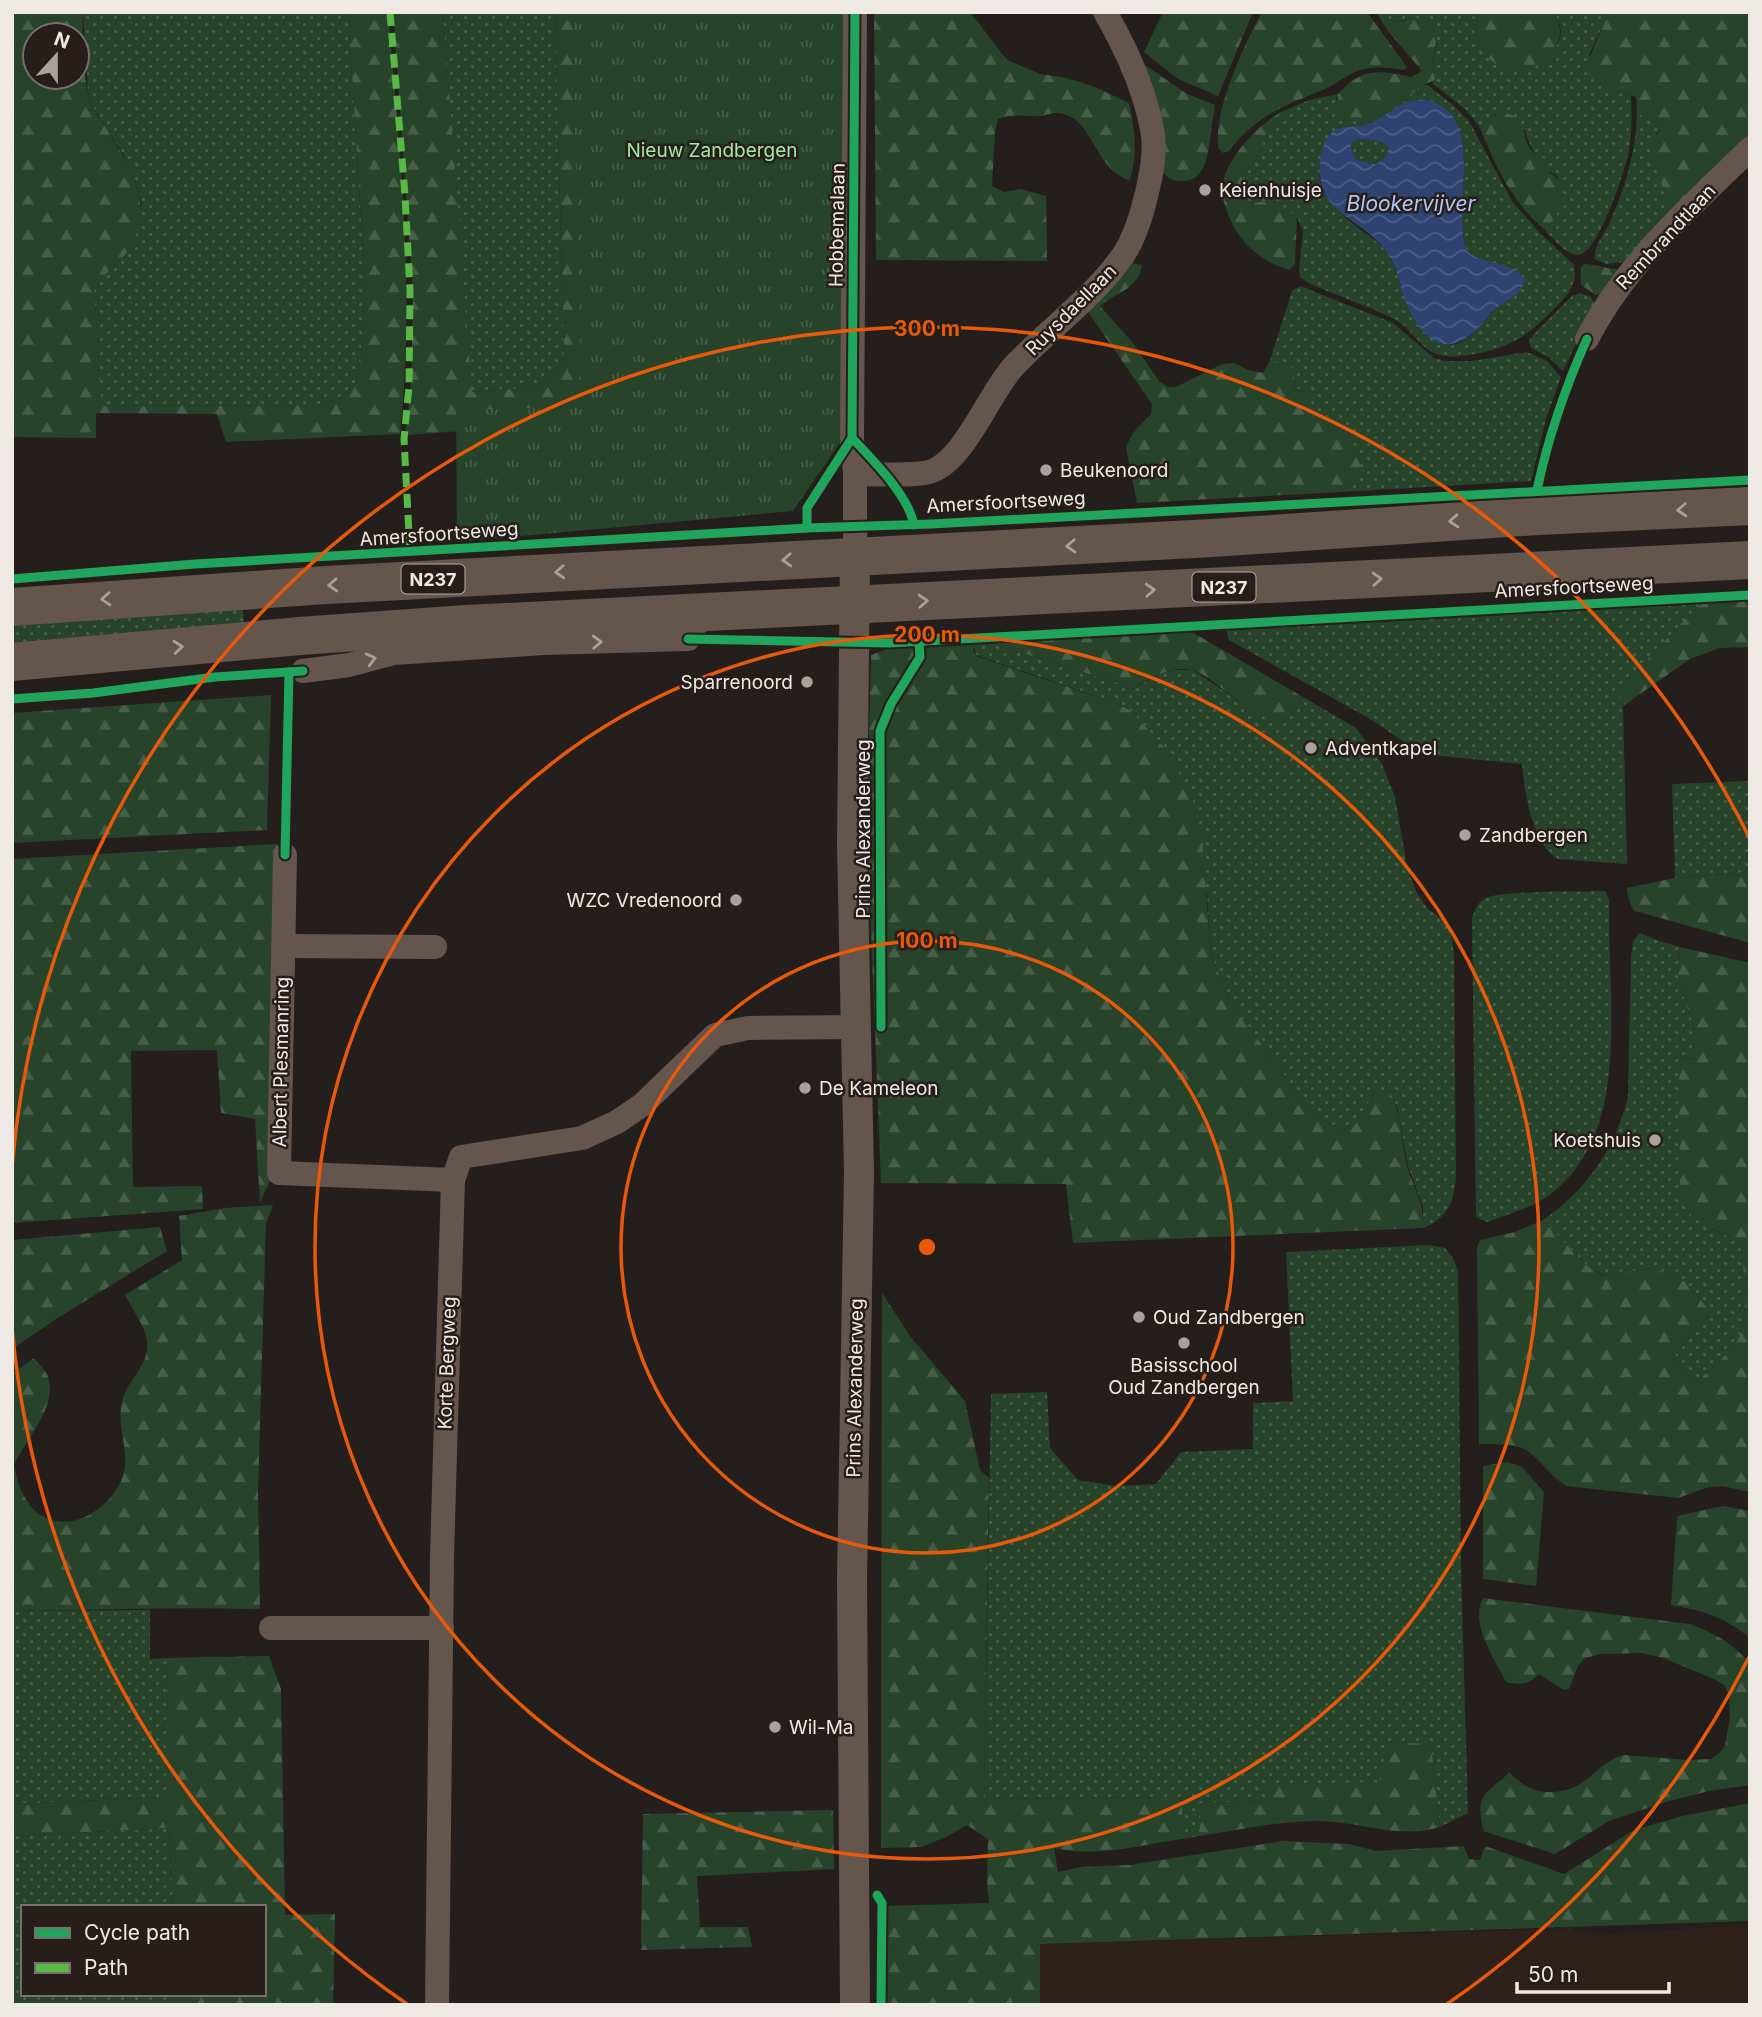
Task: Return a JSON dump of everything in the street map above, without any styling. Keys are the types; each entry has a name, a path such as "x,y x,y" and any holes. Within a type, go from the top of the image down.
{"main road":[{"name":"N237","path":"12,607 340,584 1198,539 1538,516 1750,506"},
{"name":"Amersfoortseweg","path":"12,662 300,636 703,611 1750,560"}],"street":[{"name":"Hobbemalaan","path":"855,12 852,438 855,557"},
{"name":"Ruysdaellaan","path":"855,474 927,473 948,461 967,441 988,402 1012,368 1077,307 1121,260 1137,229 1149,188 1153,137 1143,95 1127,49 1105,12"},
{"name":"Rembrandtlaan","path":"1587,339 1606,303 1631,269 1676,220 1750,149"},
{"name":"Prins Alexanderweg","path":"855,557 852,845 859,1172 852,1579 855,2005"},
{"path":"303,671 349,665 394,653 544,643 688,639 703,611"},
{"name":"Albert Plesmanring","path":"285,855 279,1173 453,1181"},
{"path":"283,946 435,947"},
{"path":"453,1181 461,1157 582,1138 617,1122 642,1105 715,1035 748,1028 856,1027"},
{"name":"Korte Bergweg","path":"437,2005 442,1556 453,1181"},
{"path":"271,1628 442,1628"}],"shaded area":[{"path":"1750,1925 1750,2005 1040,2005 1040,1944 1569,1927 1582,1934 1584,1932 1594,1935"}],"green space":[{"path":"12,12 83,12 83,21 21,21 21,91 88,91 95,111 128,165 139,195 139,227 132,244 94,288 102,406 317,405 339,399 356,384 361,357 365,282 348,12 388,12 401,170 406,276 400,434 226,442 217,414 96,413 96,438 12,437"},
{"path":"83,12 348,12 365,282 361,357 356,384 339,399 317,405 101,406 94,288 117,263 142,204 123,154 92,105 88,91 91,91 91,21 84,21"},
{"path":"393,12 443,12 472,392 536,387 556,373 564,358 555,12 582,12 586,383 521,427 405,435 411,383 413,293"},
{"path":"443,12 555,12 564,358 556,373 536,387 471,392"},
{"name":"Nieuw Zandbergen","path":"572,12 849,12 844,437 793,511 457,542 456,410 548,408 581,376"},
{"path":"874,12 970,12 1007,60 1040,74 1067,78 1095,87 1129,103 1135,142 1130,180 1108,166 1087,132 1069,116 1057,113 1003,117 998,119 995,131 992,186 1004,192 1021,189 1046,196 1047,261 876,260"},
{"path":"1163,12 1253,12 1218,96 1178,79 1144,52"},
{"path":"1262,12 1367,12 1407,67 1404,70 1370,68 1357,71 1272,113 1250,129 1229,151 1223,153 1219,149 1218,135 1225,99 1239,60"},
{"path":"1376,12 1388,12 1389,19 1395,22 1417,18 1431,22 1437,39 1432,63 1435,80 1419,87 1406,100 1376,120 1363,125 1343,117 1337,111 1338,94 1347,85 1371,73 1411,77 1422,71 1388,31"},
{"path":"1388,12 1480,12 1474,32 1488,56 1542,62 1560,39 1560,27 1553,12 1609,12 1589,55 1616,92 1631,96 1631,136 1627,160 1610,209 1586,251 1578,255 1568,252 1544,229 1554,218 1560,204 1561,188 1556,175 1536,156 1525,130 1496,114 1479,126 1465,109 1432,83 1435,80 1432,63 1437,43 1432,24 1413,18 1395,22 1389,19"},
{"path":"1480,12 1553,12 1559,27 1559,41 1553,53 1542,63 1529,69 1514,70 1500,66 1487,56 1474,32"},
{"path":"1609,12 1750,12 1750,136 1676,206 1669,206 1651,161 1652,141 1660,130 1660,125 1643,118 1637,107 1636,97 1600,85 1585,68"},
{"path":"1142,63 1187,94 1215,105 1204,165 1201,172 1188,181 1171,179 1161,169"},
{"path":"1427,85 1469,121 1512,201 1539,232 1574,265 1572,286 1560,304 1522,337 1482,353 1460,356 1437,354 1427,349 1396,320 1307,282 1300,277 1299,272 1303,231 1297,217 1248,202 1241,190 1243,176 1254,162 1272,124 1281,112 1309,100 1338,94 1336,100 1369,124 1330,134 1321,165 1320,180 1327,198 1341,214 1386,251 1412,314 1426,333 1442,344 1450,345 1468,338 1493,311 1509,267 1484,261 1467,251 1463,232 1462,140 1455,121 1442,107 1419,100 1370,123 1406,100 1419,86"},
{"path":"1637,107 1643,118 1660,125 1651,161 1660,174 1663,191 1676,206 1626,262 1606,264 1595,259 1596,250 1621,196 1633,152"},
{"path":"1281,112 1272,124 1254,162 1243,176 1241,190 1248,202 1253,204 1272,201 1297,217 1295,264 1289,270 1267,261 1242,239 1230,219 1222,192 1227,172 1238,152 1254,133"},
{"path":"1501,113 1516,117 1520,121 1527,144 1536,155 1546,159 1550,173 1561,184 1562,201 1559,209 1544,229 1513,195 1479,126"},
{"path":"1368,139 1389,147 1386,157 1376,164 1359,161 1354,157 1351,145 1355,140"},
{"path":"1132,263 1142,265 1136,280 1126,290 1100,306 1132,342 1159,381 1168,387 1176,387 1222,364 1234,363 1263,373 1270,360 1288,365 1295,369 1294,388 1306,393 1310,414 1334,420 1349,436 1360,467 1351,483 1341,492 1137,503 1126,448 1133,434 1151,414 1152,404 1088,312"},
{"path":"1584,264 1618,269 1600,294 1596,295 1581,285 1581,267"},
{"path":"1300,286 1393,323 1434,358 1445,361 1472,361 1527,352 1547,361 1561,377 1546,419 1531,481 1341,492 1347,487 1359,459 1351,440 1337,423 1310,414 1301,390 1294,388 1295,378 1288,365 1270,360 1292,291"},
{"path":"1580,293 1590,296 1595,303 1563,371 1548,357 1531,348 1529,341 1572,296"},
{"path":"1750,595 1750,647 1720,648 1690,659 1623,706 1618,692 1687,617 1710,597"},
{"path":"1710,597 1687,617 1620,694 1623,706 1627,864 1558,859 1549,851 1541,841 1531,816 1522,764 1421,754 1372,720 1229,640 1224,622"},
{"path":"242,602 245,629 12,651 12,618"},
{"path":"1180,625 1303,697 1288,716 1275,720 1251,710 1202,674 1192,670 1168,671 1131,690 1118,683 990,643 975,646 973,650 976,656 1116,703 1131,711 1165,748 1192,796 1202,837 1211,954 1230,1002 1306,1104 1321,1119 1338,1129 1349,1130 1355,1125 1374,1093 1384,1092 1392,1096 1398,1113 1407,1165 1420,1202 1423,1228 1073,1243 1066,1184 881,1183 867,828 871,655 928,634"},
{"path":"990,643 1118,683 1131,690 1160,674 1174,670 1193,670 1249,708 1294,711 1303,697 1356,728 1382,764 1395,797 1408,872 1417,893 1427,908 1443,920 1451,931 1454,955 1456,1176 1451,1201 1438,1220 1423,1228 1423,1207 1408,1166 1397,1107 1392,1096 1374,1093 1355,1126 1349,1130 1338,1129 1321,1119 1306,1104 1230,1002 1211,954 1207,894 1165,748 1131,711 1116,703 976,655 974,646"},
{"path":"271,695 267,830 12,843 12,713"},
{"path":"1750,781 1750,872 1675,878 1672,784"},
{"path":"277,844 281,1163 260,1203 255,1119 221,1113 217,1050 131,1051 133,1187 202,1186 203,1209 12,1223 12,859"},
{"path":"1750,872 1750,943 1635,911 1627,891 1627,888 1675,878"},
{"path":"1605,891 1609,899 1611,1050 1609,1077 1597,1129 1586,1153 1571,1175 1551,1194 1528,1207 1487,1222 1476,1217 1472,917 1476,907 1492,896"},
{"path":"1640,933 1680,947 1678,981 1695,1029 1695,1060 1679,1055 1680,1077 1712,1229 1740,1242 1743,1264 1745,1302 1740,1335 1727,1354 1695,1383 1673,1358 1711,1312 1685,1282 1651,1268 1604,1276 1587,1266 1543,1220 1573,1195 1598,1166 1623,1115 1628,1096 1631,956 1633,941"},
{"path":"1680,947 1750,963 1750,1492 1722,1486 1709,1487 1678,1498 1566,1486 1524,1449 1512,1445 1479,1444 1477,1247 1480,1240 1515,1232 1543,1220 1587,1266 1603,1276 1651,1268 1685,1282 1711,1312 1673,1358 1695,1383 1733,1347 1743,1325 1745,1302 1740,1243 1696,1219 1683,1205 1680,1195 1679,1055 1694,1060 1695,1029 1678,981"},
{"path":"273,1205 266,1224 258,1491 260,1609 12,1611 12,1374 34,1358 48,1376 50,1388 45,1411 14,1465 28,1502 39,1514 58,1521 70,1521 93,1513 111,1496 123,1476 125,1460 122,1402 147,1352 142,1324 125,1295 182,1260 179,1216 225,1208"},
{"path":"160,1227 167,1251 12,1349 12,1240"},
{"path":"1429,1245 1445,1248 1458,1270 1461,1567 1468,1813 1440,1827 1431,1745 1389,1742 1379,1783 1269,1784 1269,1801 1201,1803 1200,1836 1182,1839 1182,1797 984,1799 991,1394 1047,1392 1050,1448 1078,1480 1115,1486 1156,1484 1181,1452 1253,1449 1253,1403 1293,1401 1286,1252"},
{"path":"882,1293 910,1336 965,1401 980,1470 989,1478 984,1799 1182,1797 1182,1839 1102,1851 1054,1848 1058,1872 1081,1867 1129,1865 1283,1841 1348,1844 1377,1851 1464,1846 1469,1859 1480,1860 1485,1846 1564,1874 1634,1830 1682,1816 1750,1803 1750,1921 1040,1944 1040,2005 885,2005 886,1906 989,1903 988,1839 967,1825 921,1847 881,1848"},
{"path":"1508,1462 1522,1467 1544,1492 1536,1586 1483,1579 1483,1466"},
{"path":"1723,1506 1750,1511 1750,1638 1731,1624 1713,1616 1671,1605 1677,1516"},
{"path":"1483,1598 1689,1624 1729,1644 1750,1663 1750,1785 1709,1791 1609,1821 1555,1854 1483,1831 1480,1812 1483,1797 1509,1772 1528,1787 1552,1792 1584,1782 1605,1764 1624,1755 1687,1760 1711,1759 1725,1746 1730,1716 1729,1695 1724,1685 1663,1658 1642,1653 1601,1654 1585,1658 1578,1666 1569,1689 1564,1690 1539,1674 1524,1683 1506,1682 1481,1630 1479,1619"},
{"path":"150,1610 150,1659 167,1658 169,1797 12,1804 12,1611"},
{"path":"269,1656 281,1689 285,1915 335,1914 333,2005 177,2005 177,1996 266,1996 266,1905 173,1905 169,1828 12,1836 12,1804 168,1797 167,1658"},
{"path":"1388,1742 1431,1744 1440,1827 1409,1832 1333,1822 1302,1821 1200,1836 1200,1803 1269,1801 1269,1784 1379,1782"},
{"path":"833,1810 834,1869 697,1876 700,1927 748,1927 752,1947 641,1950 643,1814"},
{"path":"169,1828 173,1905 21,1905 21,1996 177,1996 177,2005 12,2005 12,1836"}],"water":[{"name":"Blookervijver","path":"1416,100 1425,100 1445,108 1457,123 1464,164 1462,211 1467,251 1482,259 1507,266 1525,280 1517,294 1495,309 1469,336 1457,343 1436,342 1427,336 1411,314 1390,256 1375,239 1331,202 1324,191 1320,176 1323,148 1333,132 1368,124","holes":["1368,139 1389,147 1386,157 1376,164 1359,161 1354,157 1351,145 1355,140"]}],"marked path":[{"path":"390,12 410,291 409,386 404,439 410,553"}],"cycle path":[{"path":"852,438 855,12"},
{"path":"1537,490 1558,413 1587,339"},
{"path":"852,438 897,490 911,514 914,525"},
{"path":"807,528 807,508 852,438"},
{"path":"12,579 195,564 807,528 931,524 1750,480"},
{"path":"688,639 889,643 1750,595"},
{"path":"881,1027 880,731 891,704 920,657 919,641"},
{"path":"12,699 93,693 215,677 303,671"},
{"path":"285,855 289,672"},
{"path":"877,1895 882,1903 881,2005"}],"place":[{"name":"Keienhuisje","path":"1205,190"},
{"name":"Beukenoord","path":"1046,470"},
{"name":"Sparrenoord","path":"807,682"},
{"name":"Adventkapel","path":"1311,748"},
{"name":"Zandbergen","path":"1465,835"},
{"name":"WZC Vredenoord","path":"736,900"},
{"name":"De Kameleon","path":"805,1088"},
{"name":"Koetshuis","path":"1655,1140"},
{"name":"Oud Zandbergen","path":"1139,1317"},
{"name":"Basisschool Oud Zandbergen","path":"1184,1343"},
{"name":"Wil-Ma","path":"775,1727"}]}
